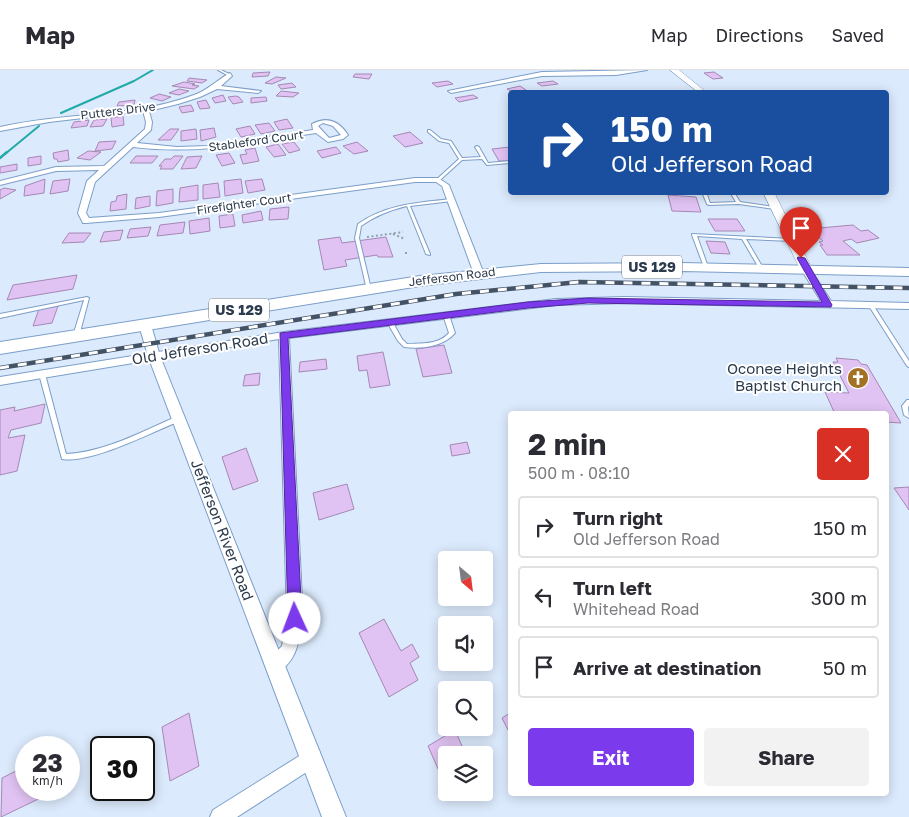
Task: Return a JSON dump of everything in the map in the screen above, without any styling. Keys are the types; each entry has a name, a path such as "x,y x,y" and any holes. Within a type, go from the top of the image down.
{"highway":[{"name":"Jefferson Road","path":"0,348 369,289 479,274 541,268 706,267 909,272"}],"main road":[{"path":"674,70 699,90"},
{"path":"769,195 806,269"}],"street":[{"path":"451,91 542,74 616,73 644,70"},
{"name":"Putters Drive","path":"0,129 51,119 145,109 189,99 216,87 230,75"},
{"path":"216,87 258,91"},
{"name":"Firefighter Court","path":"145,109 149,122 148,130 134,145 103,168 91,181 82,213 86,221 143,217 415,180 438,180"},
{"name":"Stableford Court","path":"134,145 177,149 207,148 317,131"},
{"path":"0,182 56,170 103,168"},
{"path":"438,180 445,185 479,274"},
{"path":"806,269 828,305"},
{"name":"Old Jefferson Road","path":"0,381 284,335 588,300 909,306"},
{"name":"Jefferson River Road","path":"145,325 154,356 178,419 334,817"},
{"path":"275,665 289,650 295,619 284,335"},
{"path":"220,817 312,757"}],"lane":[{"path":"219,70 230,75"},
{"path":"429,131 440,140 450,142 461,159"},
{"path":"477,148 487,164 508,162"},
{"path":"438,180 461,159 483,158"},
{"path":"705,195 709,204 739,203 775,208"},
{"path":"734,195 739,203"},
{"path":"369,289 357,238 359,225 370,217 391,208 451,200"},
{"path":"408,205 428,254"},
{"path":"706,267 694,235 792,240"},
{"path":"743,237 761,268"},
{"path":"0,316 86,298 76,336"},
{"path":"871,306 909,365"},
{"path":"390,322 400,340 406,346 438,343 446,341 452,333 446,315"},
{"path":"42,374 64,457 75,458 100,450 178,419"},
{"path":"909,402 905,406 906,413 909,416"}],"path":[{"path":"357,238 403,232"},
{"path":"392,233 405,239"}],"building":[{"path":"270,72 268,76 252,77 253,73"},
{"path":"714,72 723,78 713,79 704,73"},
{"path":"355,74 372,74 369,79 353,77"},
{"path":"276,77 286,78 272,84 265,83"},
{"path":"189,78 207,80 202,83 187,81"},
{"path":"448,81 453,84 437,87 432,83"},
{"path":"553,81 558,84 542,86 537,83"},
{"path":"184,82 199,86 194,89 172,86"},
{"path":"292,83 296,87 281,89 278,85"},
{"path":"520,86 526,90 509,90 507,89"},
{"path":"179,89 189,91 179,95 169,93"},
{"path":"281,91 299,93 293,97 276,96"},
{"path":"159,94 171,97 162,101 150,98"},
{"path":"223,95 226,101 215,103 212,98"},
{"path":"473,95 478,98 459,102 455,98"},
{"path":"236,96 243,102 233,104 228,97"},
{"path":"266,97 267,101 251,103 251,98"},
{"path":"135,100 134,105 117,106 119,102"},
{"path":"206,100 210,108 200,109 197,102"},
{"path":"191,105 194,111 182,113 179,107"},
{"path":"123,116 124,125 112,127 111,118"},
{"path":"107,119 103,126 90,127 94,120"},
{"path":"287,119 293,128 279,130 274,122"},
{"path":"89,120 87,126 71,128 74,122"},
{"path":"269,123 275,131 261,134 255,125"},
{"path":"250,126 255,134 241,137 236,129"},
{"path":"214,128 216,137 201,141 200,130"},
{"path":"170,129 179,129 171,140 158,140"},
{"path":"196,129 197,139 181,141 181,131"},
{"path":"410,132 423,143 405,147 393,136"},
{"path":"116,141 112,149 95,151 99,142"},
{"path":"294,142 300,150 289,153 282,144"},
{"path":"357,142 368,151 354,154 343,146"},
{"path":"278,144 286,155 274,157 266,147"},
{"path":"336,147 341,153 322,158 317,151"},
{"path":"508,147 508,161 499,161 492,149"},
{"path":"255,148 259,161 243,164 240,155 247,154 245,150"},
{"path":"68,150 69,160 58,162 57,159 54,159 53,153"},
{"path":"88,151 101,152 90,160 77,158"},
{"path":"229,153 235,163 222,166 216,155"},
{"path":"41,156 41,164 28,166 28,158"},
{"path":"136,156 158,156 152,163 130,163"},
{"path":"174,156 183,156 173,169 160,169 162,166 159,166 165,159 171,159"},
{"path":"202,156 196,168 181,169 187,157"},
{"path":"17,164 17,170 0,173 0,167"},
{"path":"45,179 44,193 24,196 25,186"},
{"path":"70,179 68,191 50,194 53,181"},
{"path":"241,179 243,193 225,196 224,181"},
{"path":"262,179 265,190 248,193 245,181"},
{"path":"218,183 220,197 203,199 203,185"},
{"path":"198,185 198,200 179,202 180,188"},
{"path":"4,188 16,190 0,199 0,190"},
{"path":"173,189 173,203 156,206 157,191"},
{"path":"127,194 126,209 110,211 111,202 116,201 117,196"},
{"path":"668,195 696,197 701,212 672,211"},
{"path":"150,196 150,206 135,209 136,198"},
{"path":"289,207 288,219 269,220 270,209"},
{"path":"261,211 263,220 243,223 242,215"},
{"path":"233,214 235,226 220,228 219,216"},
{"path":"209,218 210,231 190,234 189,221"},
{"path":"708,219 737,219 745,231 715,231"},
{"path":"185,222 183,233 157,236 160,225"},
{"path":"853,225 861,231 868,230 879,238 857,243 851,239 843,241 860,255 827,255 820,245 823,245 819,242 823,241 808,229"},
{"path":"151,227 148,236 127,238 130,229"},
{"path":"123,230 120,240 100,242 104,232"},
{"path":"69,233 91,233 84,242 62,243"},
{"path":"340,237 342,243 386,237 393,257 378,257 377,255 345,260 347,266 324,270 318,240"},
{"path":"706,241 725,242 730,254 711,253"},
{"path":"77,275 73,289 7,300 13,285"},
{"path":"58,306 52,323 33,326 39,309"},
{"path":"444,345 452,373 423,377 416,349"},
{"path":"383,352 390,385 370,388 367,370 359,371 357,356"},
{"name":"Oconee Heights Baptist Church","path":"836,358 858,360 861,364 867,365 901,423 889,422 889,411 834,411 825,392 849,393 833,362 838,362"},
{"path":"326,359 327,369 299,372 300,362"},
{"path":"260,373 259,385 243,386 245,375"},
{"path":"45,404 41,423 11,430 8,438 25,435 17,471 0,475 0,410 15,407 14,411"},
{"path":"467,442 470,453 452,456 450,445"},
{"path":"246,448 258,481 233,490 222,457"},
{"path":"347,484 354,509 319,520 313,493"},
{"path":"909,487 909,510 894,488"},
{"path":"384,619 401,651 412,644 419,657 410,663 418,680 389,697 359,633"},
{"path":"189,713 199,766 170,781 162,727"},
{"path":"508,714 508,730 502,718"},
{"path":"445,736 458,736 462,746 438,746 438,769 428,746"},
{"path":"15,772 15,801 34,801 1,817 2,778"}],"waterway":[{"path":"61,113 134,81 153,70"},
{"path":"5,154 39,126"},
{"path":"0,158 7,152"}],"railway":[{"path":"0,368 456,294 579,282 909,288"}],"place":[{"name":"Oconee Heights Baptist Church","path":"858,378"}],"route":[{"path":"295,619 284,335 528,305 588,300 828,305 801,258"}]}
